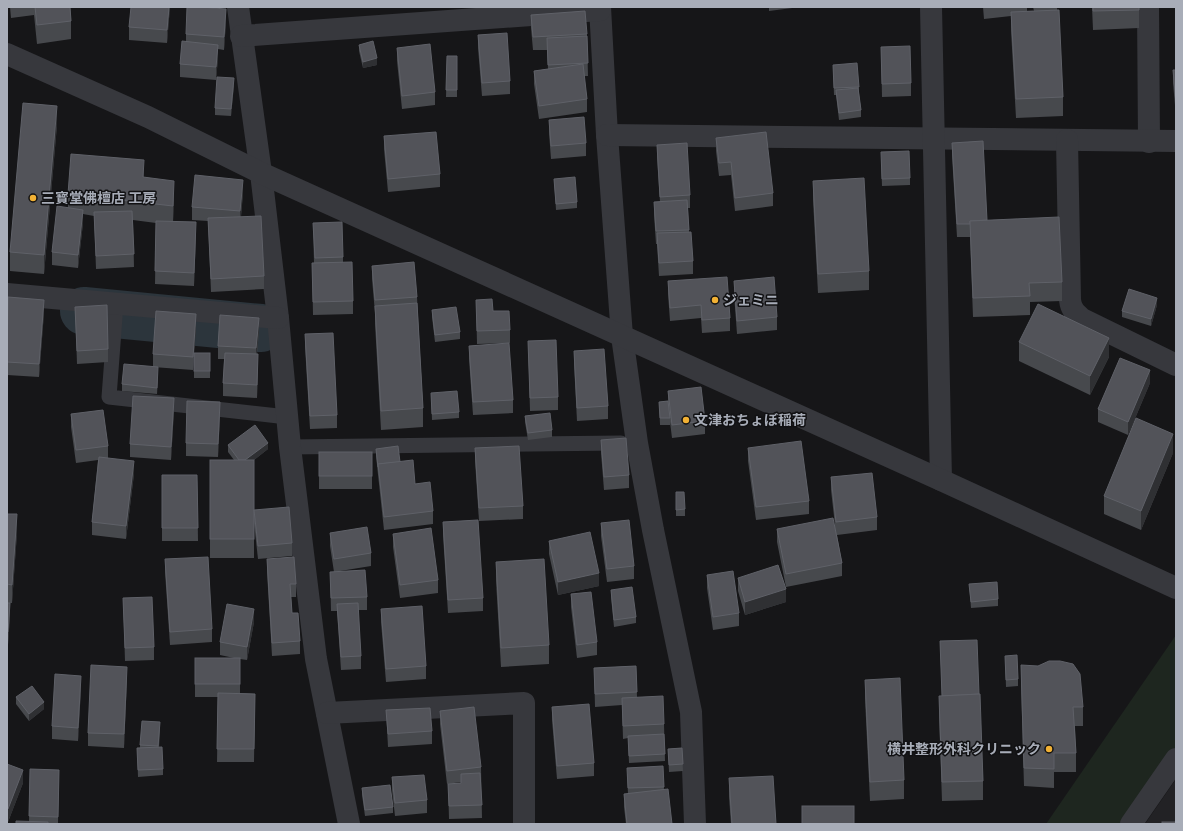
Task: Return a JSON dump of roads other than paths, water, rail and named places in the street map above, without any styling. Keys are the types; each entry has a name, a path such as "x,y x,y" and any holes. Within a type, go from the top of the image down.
{"street":[{"path":"238,7 261,173 278,318 290,447 316,659 349,824"},
{"path":"930,7 941,480"},
{"path":"1148,7 1149,142"},
{"path":"241,36 600,9 607,135 622,336 637,443 653,530 691,712 695,824"},
{"path":"7,54 148,117 261,173 941,480 1176,588"},
{"path":"607,135 933,138 1149,142 1176,141"},
{"path":"1067,140 1071,307 1082,319 1176,365"},
{"path":"7,294 278,318"},
{"path":"326,713 524,703 524,824"},
{"path":"1131,824 1176,759"}],"lane":[{"path":"116,304 109,397 287,417"},
{"path":"290,447 637,443"}],"waterway":[{"path":"84,311 261,328"}],"place":[{"name":"三寳堂佛檀店 工房","path":"33,198"},
{"name":"ジェミニ","path":"715,300"},
{"name":"文津おちょぼ稲荷","path":"686,420"},
{"name":"横井整形外科クリニック","path":"1049,749"}]}
